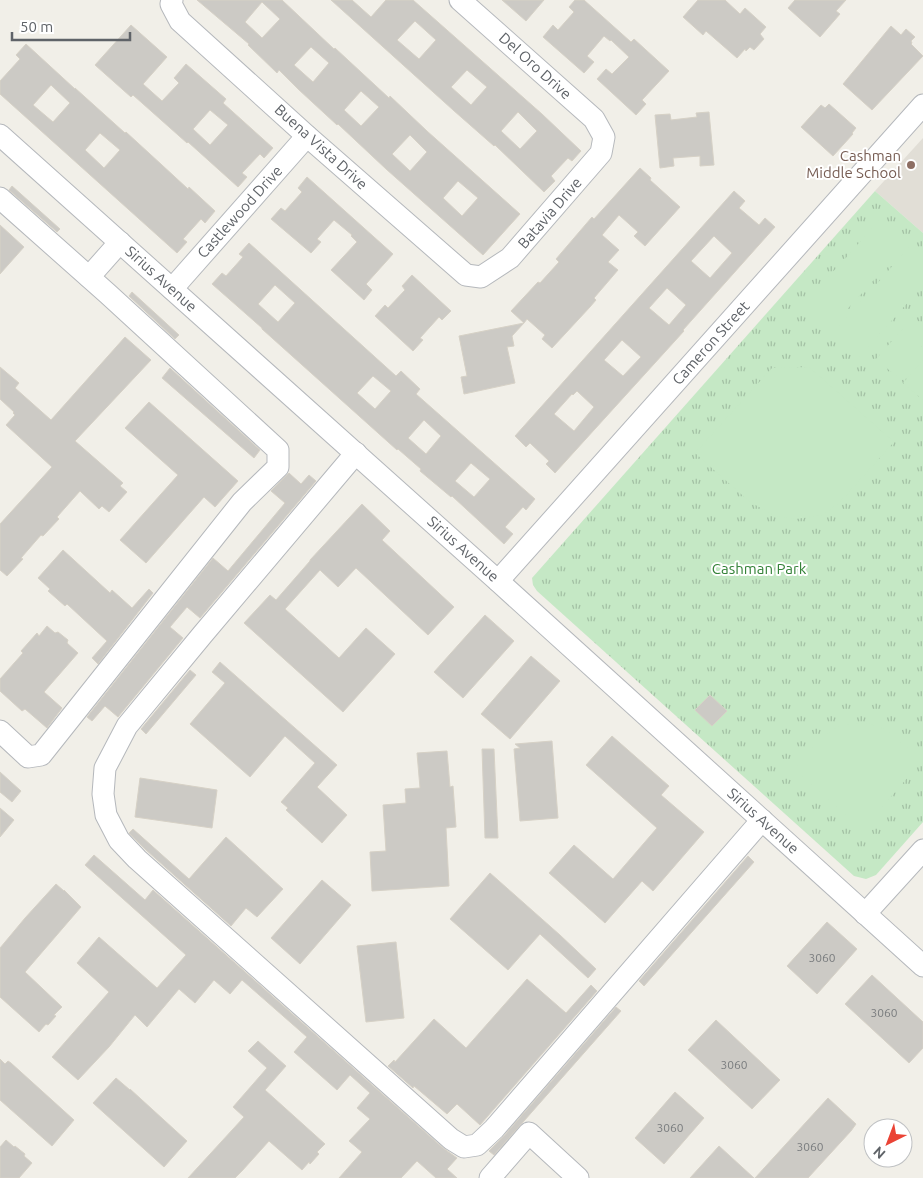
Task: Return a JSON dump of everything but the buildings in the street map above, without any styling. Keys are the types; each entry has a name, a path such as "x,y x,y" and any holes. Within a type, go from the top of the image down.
{"street":[{"name":"Del Oro Drive","path":"460,0 594,119 604,137"},
{"name":"Buena Vista Drive","path":"172,2 180,20 308,136 466,275 481,277"},
{"name":"Cameron Street","path":"498,581 923,105"},
{"name":"Sirius Avenue","path":"0,134 923,966"},
{"name":"Castlewood Drive","path":"172,289 308,136"},
{"name":"Batavia Drive","path":"481,277 510,258 602,153 604,137"},
{"path":"0,198 278,450 278,467 242,502 41,755 28,757 0,731"},
{"path":"89,277 120,242"},
{"path":"356,453 127,726 106,768 103,794 106,815 119,840 137,859 450,1139 464,1147 476,1145 494,1129 762,820"},
{"path":"865,914 923,850"},
{"path":"490,1178 529,1133 578,1178"}],"shaded area":[{"name":"Cashman Middle School","path":"923,138 923,233 875,191"}],"green space":[{"name":"Cashman Park","path":"875,191 923,233 923,822 876,875 866,879 854,876 537,591 533,585 532,578"},
{"path":"879,220 906,244 871,283 844,260"},
{"path":"909,247 923,259 923,286 901,310 874,287"},
{"path":"838,266 865,290 829,329 803,305"},
{"path":"868,293 895,317 859,357 833,333"},
{"path":"913,317 923,325 923,345 896,376 876,359"},
{"path":"923,360 923,400 903,383"},
{"path":"809,367 894,442 840,502 823,515 796,519 775,516 750,502 695,453 772,368"},
{"path":"856,723 870,724 887,730 922,761 869,822 854,822 794,769 827,734 840,726"}],"place":[{"name":"Cashman Middle School","path":"911,165"}]}
